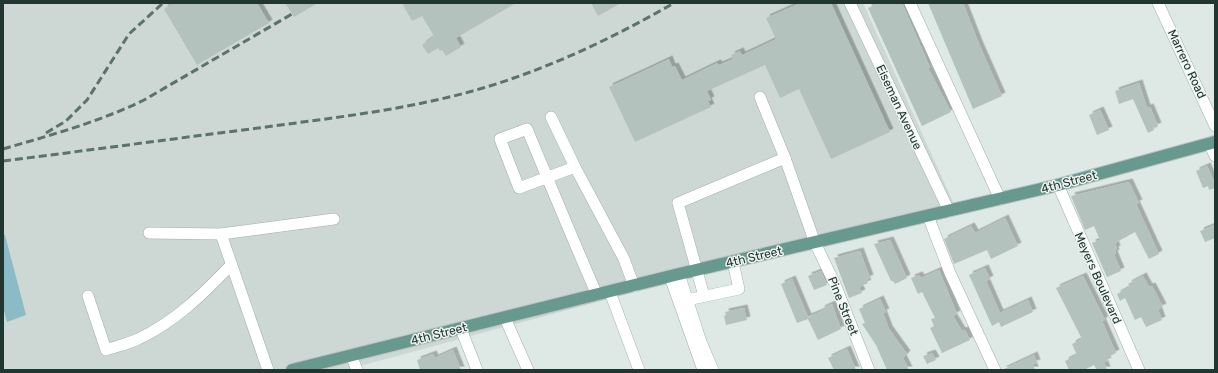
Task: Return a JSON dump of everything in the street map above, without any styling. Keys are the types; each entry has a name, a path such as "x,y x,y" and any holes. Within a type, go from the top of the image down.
{"main road":[{"name":"4th Street","path":"292,370 696,270 1058,185 1212,142"}],"street":[{"name":"Eiseman Avenue","path":"850,3 949,211"},
{"path":"910,3 1000,199"},
{"name":"Marrero Road","path":"1158,3 1215,126"},
{"name":"Pine Street","path":"760,97 785,158 815,243 835,284 869,370"},
{"path":"552,117 575,167 624,259 634,286"},
{"path":"575,167 547,177 518,188 500,139 527,129 547,177 597,295"},
{"path":"1212,142 1215,156"},
{"path":"704,296 678,203 785,158"},
{"name":"Meyers Boulevard","path":"1058,185 1139,370"},
{"path":"928,216 950,273 995,370"},
{"path":"149,233 221,234 334,219"},
{"path":"221,234 268,370"},
{"path":"687,300 739,289 733,262"},
{"path":"88,296 106,350 137,340 169,323 231,265"},
{"path":"674,276 687,300 701,342 713,370"},
{"path":"674,276 704,370"},
{"path":"610,292 639,370"},
{"path":"505,318 528,370"},
{"path":"461,328 477,370"},
{"path":"351,355 357,370"}],"shaded area":[{"path":"3,3 863,3 958,213 690,277 345,370 3,370"}],"water":[{"path":"3,235 5,235 26,315 7,322 3,307"}],"building":[{"path":"174,3 257,3 269,23 197,65 164,9"},
{"path":"285,3 318,3 294,17"},
{"path":"402,3 516,3 456,38 461,47 446,56 442,50 440,51 438,48 428,54 422,45 434,36 422,16 412,21"},
{"path":"591,3 621,3 598,16"},
{"path":"800,3 831,3 890,132 831,159 799,89 780,98 765,65 707,91 711,100 708,101 711,107 635,142 609,87 669,59 672,67 675,66 682,80 717,63 719,65 733,59 731,55 740,51 742,55 776,39 766,18"},
{"path":"879,3 902,3 930,68 928,68 951,112 922,126 868,8"},
{"path":"928,3 963,3 1002,96 973,109"},
{"path":"1139,83 1147,108 1150,107 1158,126 1153,128 1154,130 1148,133 1133,99 1119,104 1115,91"},
{"path":"1100,110 1109,130 1097,135 1089,115"},
{"path":"1207,166 1215,184 1215,188 1209,190 1208,186 1203,188 1196,171"},
{"path":"1129,182 1139,203 1136,204 1159,254 1149,259 1135,232 1115,243 1117,249 1115,250 1116,253 1114,254 1121,271 1107,277 1092,243 1100,240 1094,226 1085,230 1071,196"},
{"path":"1005,218 1018,246 991,259 987,250 954,264 944,239 971,226 975,233"},
{"path":"1215,225 1215,238 1205,242 1200,231"},
{"path":"890,240 907,278 895,284 891,281 874,244"},
{"path":"860,251 870,278 866,280 868,283 859,287 862,293 849,298 834,258"},
{"path":"985,268 990,279 986,281 1000,313 1028,300 1033,312 1001,327 999,322 992,326 969,275"},
{"path":"939,270 957,314 953,316 962,331 965,330 970,340 942,353 930,328 934,326 931,319 935,318 922,292 918,294 911,278 919,275 921,278"},
{"path":"821,271 827,285 814,290 808,276"},
{"path":"1083,276 1105,320 1102,321 1116,353 1106,358 1108,361 1104,362 1107,370 1097,370 1094,365 1084,370 1069,370 1065,361 1077,355 1072,344 1082,339 1056,288"},
{"path":"1143,276 1149,287 1152,286 1163,307 1158,309 1162,320 1146,327 1141,317 1135,320 1125,298 1120,301 1117,294 1130,287 1128,284"},
{"path":"792,279 808,317 822,311 821,309 832,304 841,329 818,340 808,319 797,323 781,284"},
{"path":"880,299 886,312 883,313 889,329 907,354 903,358 909,370 887,370 876,345 862,324 865,323 859,309"},
{"path":"744,308 747,320 726,325 724,316 726,315 725,312"},
{"path":"847,349 856,370 834,370 828,358"},
{"path":"453,350 461,370 420,370 417,360 433,354 435,358"},
{"path":"932,353 936,360 927,364 923,356"},
{"path":"1034,355 1037,363 1033,364 1035,370 1002,370"}],"railway":[{"path":"46,133 66,121 87,100 129,34 163,3"},
{"path":"3,161 348,116 429,102 483,88 557,62 628,28 674,3"},
{"path":"3,149 57,133 127,108 144,100 292,14"}]}
